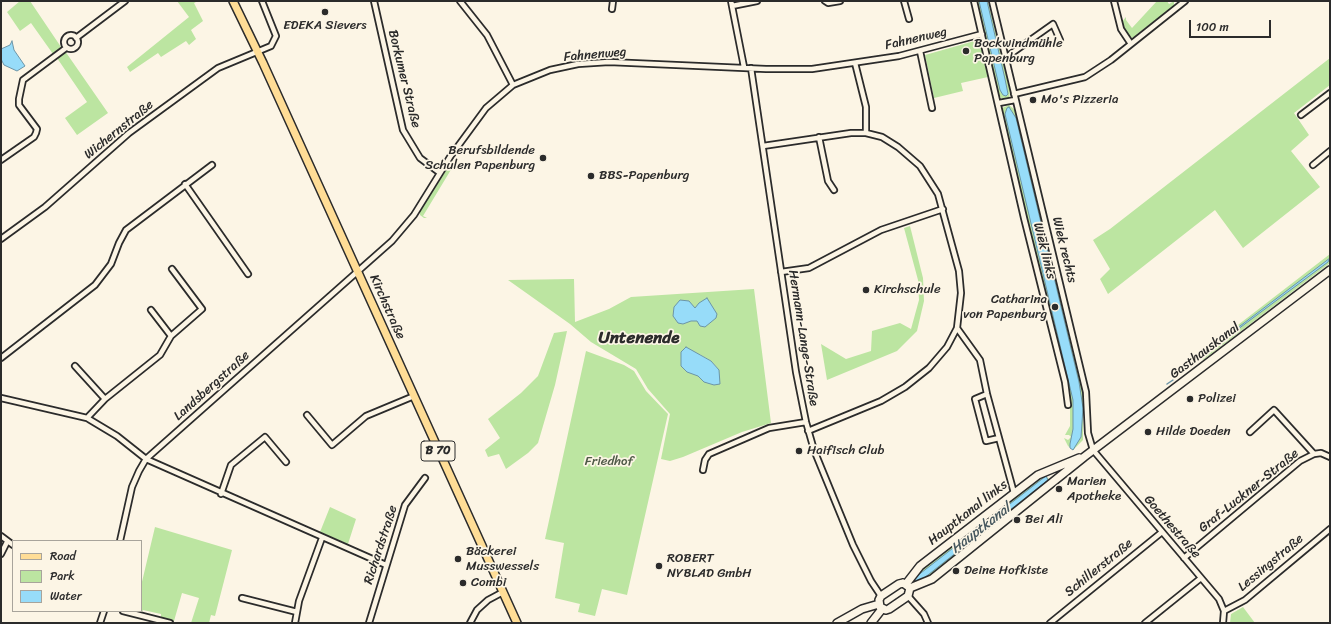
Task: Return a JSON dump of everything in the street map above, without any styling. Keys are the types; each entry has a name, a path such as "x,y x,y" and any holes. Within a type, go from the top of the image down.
{"main road":[{"name":"Kirchstraße","path":"233,1 258,52 358,271 517,623"}],"street":[{"path":"76,38 125,1"},
{"name":"Wichernstraße","path":"1,239 45,207 129,133 218,68 271,46 276,36 262,1"},
{"name":"Borkumer Straße","path":"374,1 403,130 420,158 440,173"},
{"path":"461,1 487,35 513,85"},
{"path":"612,9 614,1"},
{"path":"744,67 731,4 757,1"},
{"path":"825,1 828,3 840,1"},
{"path":"904,1 909,19"},
{"name":"Wiek links","path":"974,1 999,103 1024,218 1065,382 1068,405"},
{"name":"Wiek rechts","path":"992,1 1086,392 1088,433 1093,450"},
{"path":"1114,1 1121,30 1131,44"},
{"path":"1014,94 1085,77 1131,44 1179,3 1185,1"},
{"path":"1005,58 1053,24 1060,40"},
{"name":"Fahnenweg","path":"358,271 376,256 404,228 440,173 486,108 513,85 550,70 578,64 609,62 812,69 920,51 982,34"},
{"path":"70,35 76,38 78,42 76,47 72,50 66,48 64,43 66,37 70,35"},
{"path":"1,160 34,137 36,133 37,129 19,105 18,99 23,80 66,48"},
{"path":"920,51 932,108"},
{"path":"855,63 866,107 866,133"},
{"name":"Hermann-Lange-Straße","path":"751,68 796,372 808,431 830,491 855,550 871,581 881,596"},
{"path":"1301,115 1330,93"},
{"path":"999,103 1015,100"},
{"path":"763,146 851,133 866,133 882,138 910,156 929,179 938,194 959,271 961,312 958,328 947,347 929,368 905,387 861,410 808,431"},
{"path":"819,137 828,180 834,190"},
{"path":"1313,165 1330,151"},
{"path":"1,358 95,285 112,264 119,242 126,230 212,165"},
{"path":"185,184 248,274"},
{"path":"781,272 809,268 881,230 943,209"},
{"path":"87,418 105,399 160,355 171,336 202,309 172,269"},
{"name":"Gasthauskanal","path":"1093,450 1330,270"},
{"name":"Landsbergstraße","path":"120,540 132,487 146,460 358,271"},
{"path":"151,310 171,336"},
{"path":"958,328 980,360 987,394 1014,493"},
{"path":"76,366 105,399"},
{"path":"987,394 975,399 986,441 999,438"},
{"path":"307,415 332,445 366,416 414,396"},
{"path":"1,398 87,418 117,436 146,460 386,565"},
{"name":"Graf-Luckner-Straße","path":"1184,558 1300,461 1314,454 1274,410 1250,432"},
{"path":"703,470 705,460 709,454 769,428 806,422"},
{"path":"221,494 231,465 265,437 286,462"},
{"path":"837,623 862,609 880,606 889,609 908,589 932,579 1055,482 1093,450"},
{"name":"Hauptkanal links","path":"908,589 920,566 1014,493 1038,475 1093,450"},
{"name":"Goethestraße","path":"1093,450 1202,578 1219,599 1224,611"},
{"path":"1314,454 1321,453 1330,456"},
{"path":"1051,469 1055,475 1055,482"},
{"name":"Richardstraße","path":"369,623 405,505 425,478"},
{"name":"Lessingstraße","path":"1224,611 1245,600 1330,529"},
{"name":"Schillerstraße","path":"1050,623 1162,532"},
{"path":"1,536 12,544"},
{"path":"295,623 297,612 322,538"},
{"path":"1,554 7,542"},
{"path":"1145,623 1202,578"},
{"path":"871,623 880,606 881,596 899,584 908,589 928,623"},
{"path":"470,623 477,610 488,600 503,592"},
{"path":"242,598 297,612"},
{"path":"1223,623 1224,611"},
{"path":"100,623 104,612"},
{"path":"127,612 170,623"}],"green space":[{"path":"20,1 30,1 61,47 53,54 31,23 20,31 7,12"},
{"path":"177,1 198,1 194,3 203,21 191,30 196,39 189,45 186,41 161,57 158,53 130,72 127,67 189,17"},
{"path":"976,1 988,1 1010,91 1009,98 1003,100 999,95"},
{"path":"1157,1 1167,1 1169,4 1174,1 1174,6 1137,34 1136,37 1129,38 1121,23 1126,17 1126,20 1132,28"},
{"path":"978,40 980,42 988,77 961,83 963,91 934,98 925,55"},
{"path":"65,51 108,113 77,135 65,118 87,102 57,58"},
{"path":"1330,58 1330,85 1294,113 1309,135 1291,151 1320,187 1243,248 1215,210 1108,294 1100,279 1110,269 1093,240 1110,229"},
{"path":"1009,105 1015,110 1083,391 1083,440 1073,450 1068,446 1064,438 1068,440 1071,437 1069,435 1065,435 1070,426 1070,397 1002,112 1002,108"},
{"path":"454,165 456,170 452,168 423,216 427,218 424,218 420,215 420,211 449,166"},
{"path":"910,226 923,278 924,301 917,331 897,351 827,380 821,344 846,359 871,351 872,331 900,323 911,329 919,300 918,280 904,228"},
{"path":"1330,254 1330,263 1203,360 1199,355"},
{"path":"574,279 575,322 609,309 631,297 754,289 771,423 742,432 683,457 670,461 661,459 670,414 648,389 636,369 591,342 570,324 508,280","holes":["699,354 711,361 719,370 704,382 698,376"]},
{"path":"567,331 555,385 538,443 528,453 506,469 499,454 488,457 485,450 500,438 488,419 521,393 538,376 554,333"},
{"name":"Friedhof","path":"586,351 624,365 634,371 646,391 668,414 627,595 602,589 595,616 578,612 580,604 555,598 564,543 545,539"},
{"path":"1044,474 1050,480 1044,486 935,572 934,575 916,584 911,579 925,564 929,564"},
{"path":"330,507 356,519 348,544 320,532"},
{"path":"155,527 232,550 215,616 211,615 209,623 191,623 199,598 182,593 174,621 161,618 161,614 143,610 142,612 142,582"},
{"path":"1243,607 1255,623 1230,623 1231,614"}],"water":[{"path":"979,1 987,1 1008,94 1006,96 1003,95 1000,90"},
{"path":"12,41 14,50 25,66 17,71 4,65 1,59 1,49 10,45"},
{"path":"1009,107 1016,118 1079,382 1083,408 1081,437 1073,450 1070,448 1070,444 1073,429 1073,400 1005,114 1007,108"},
{"path":"1330,258 1328,262 1202,356 1203,354"},
{"path":"707,298 717,314 716,318 705,327 700,326 697,321 691,321 683,324 678,323 673,316 674,307 680,300 689,301 695,308 699,303"},
{"path":"686,347 711,361 719,370 720,384 714,385 704,382 698,376 687,372 681,366 681,352"},
{"name":"Hauptkanal","path":"1046,476 1048,480 919,582 914,580 917,576"}],"waterway":[{"path":"1167,384 1173,380"}],"place":[{"name":"EDEKA Sievers","path":"325,12"},
{"name":"Bockwindmühle Papenburg","path":"966,51"},
{"name":"Mo's Pizzeria","path":"1033,100"},
{"name":"Berufsbildende Schulen Papenburg","path":"543,158"},
{"name":"BBS-Papenburg","path":"591,176"},
{"name":"Kirchschule","path":"866,290"},
{"name":"Catharina von Papenburg","path":"1055,307"},
{"name":"Polizei","path":"1190,399"},
{"name":"Hilde Doeden","path":"1148,432"},
{"name":"Haifisch Club","path":"799,451"},
{"name":"Marien Apotheke","path":"1059,489"},
{"name":"Bei Ali","path":"1017,520"},
{"name":"Bäckerei Musswessels","path":"458,559"},
{"name":"ROBERT NYBLAD GmbH","path":"659,566"},
{"name":"Deine Hofkiste","path":"956,571"},
{"name":"Combi","path":"463,583"}],"district":[{"name":"Untenende","path":"639,339"}]}
